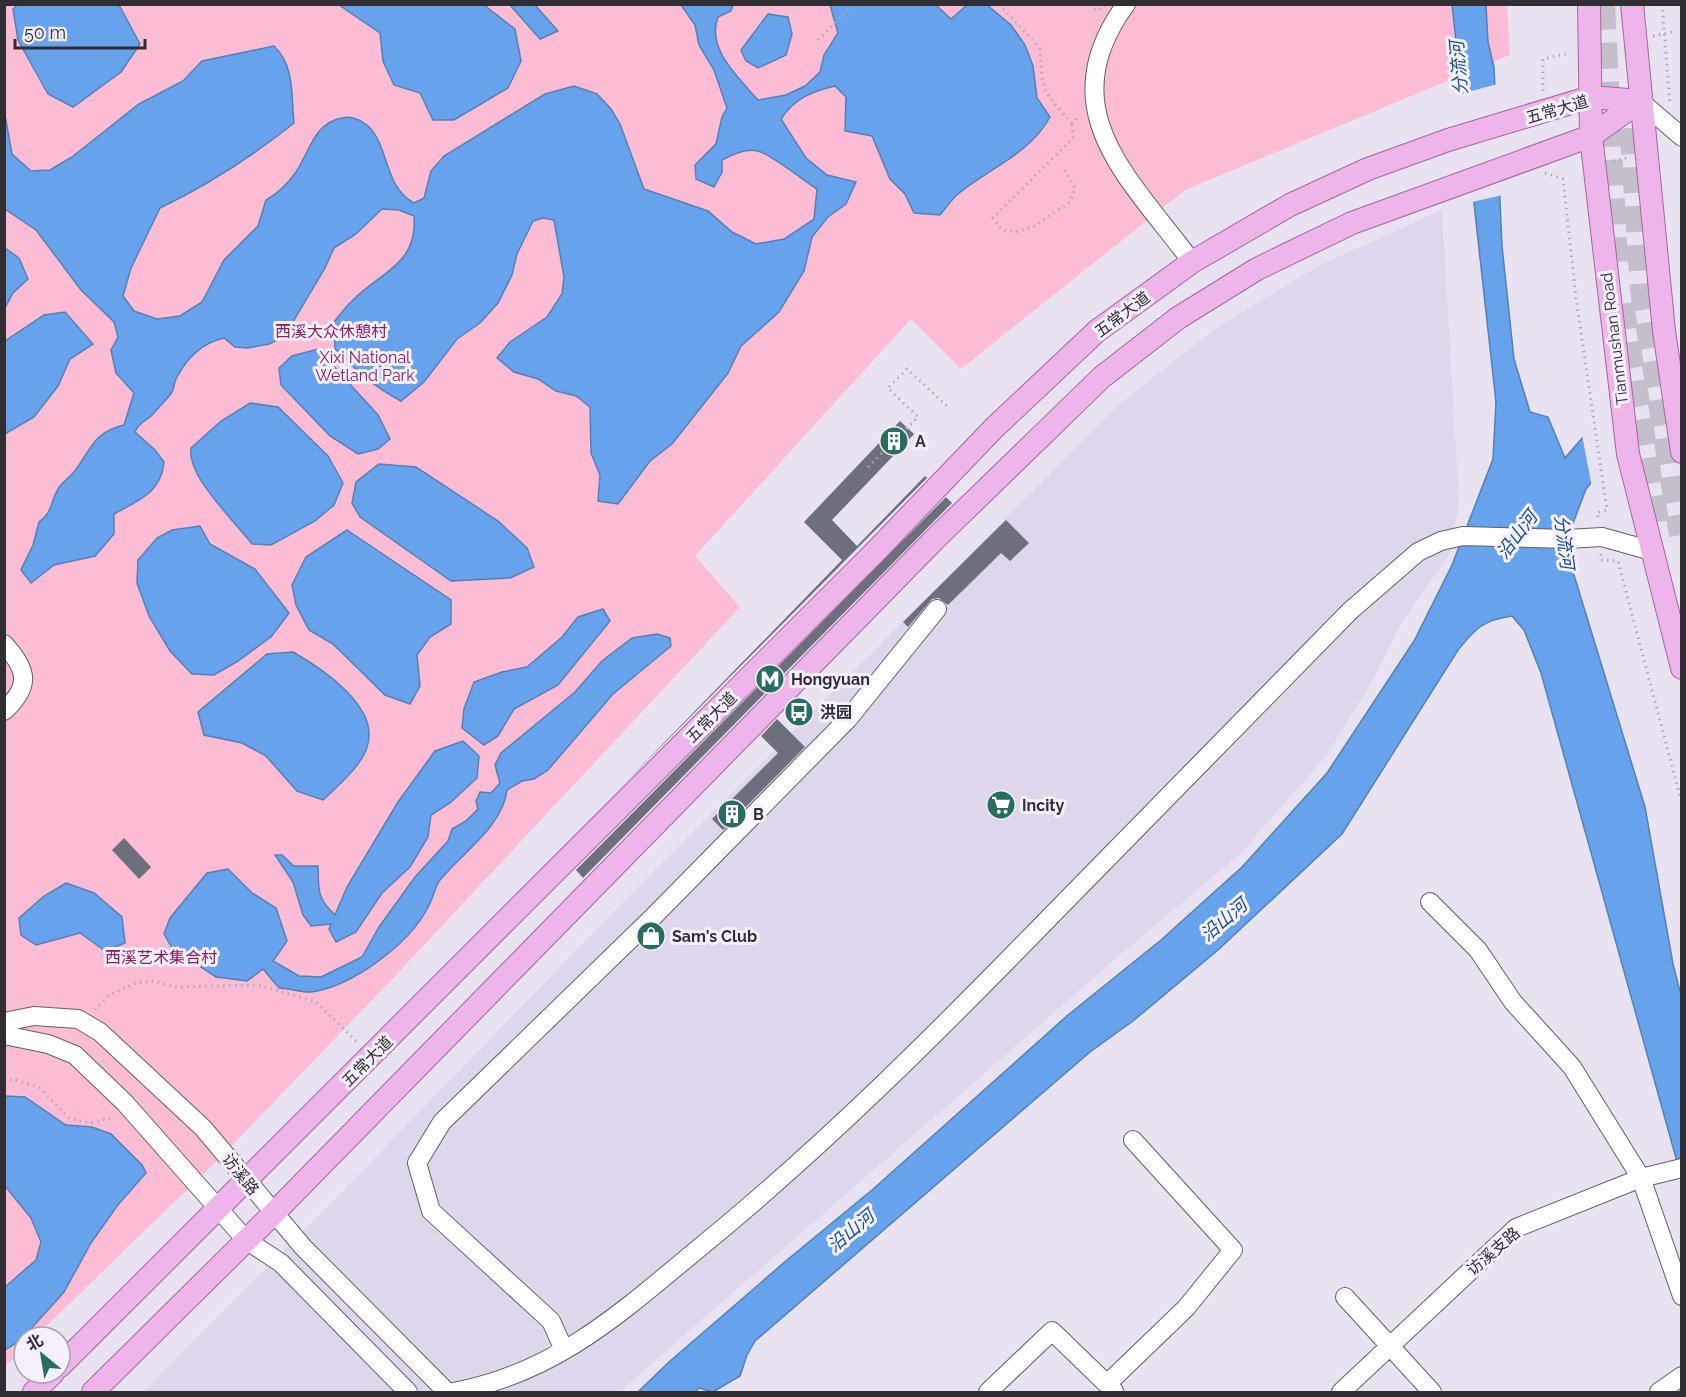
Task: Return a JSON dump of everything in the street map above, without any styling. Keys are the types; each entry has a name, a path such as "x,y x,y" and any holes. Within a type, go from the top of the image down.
{"main road":[{"name":"Tianmushan Road","path":"1589,4 1592,136 1628,454 1682,668"},
{"path":"1632,4 1664,332 1682,452"},
{"name":"五常大道","path":"72,1354 876,552 994,428 1097,331 1192,262 1290,205 1368,169 1448,140 1591,97 1640,101"},
{"name":"五常大道","path":"93,1392 273,1214 925,548 1102,377 1178,318 1257,269 1352,223 1592,136 1640,101"}],"street":[{"path":"1126,4 1111,26 1098,57 1094,93 1095,110 1108,148 1192,262"},
{"path":"1640,101 1677,133"},
{"path":"453,1392 509,1377 540,1365 598,1331 748,1208 841,1126 933,1037 1350,611 1418,552 1441,541 1463,536 1567,539 1602,537 1652,551"},
{"path":"564,1350 551,1321 431,1211 417,1162 442,1122 651,919 848,719 937,609"},
{"path":"4,644 20,661 24,681 19,697 4,711"},
{"path":"1430,902 1478,950 1513,1002 1572,1067 1641,1178 1682,1296"},
{"name":"访溪路","path":"4,1022 34,1016 78,1019 100,1032 202,1128 273,1214 447,1392"},
{"path":"4,1035 48,1044 75,1055 136,1116 246,1240 281,1263 408,1392"},
{"path":"988,1392 1052,1331 1111,1388 1186,1308 1233,1250 1133,1140"},
{"name":"访溪支路","path":"1341,1392 1516,1228 1641,1178 1673,1171"},
{"path":"1345,1297 1432,1392"},
{"path":"1659,1392 1682,1376"}],"path":[{"path":"818,40 853,4"},
{"path":"947,4 950,7 953,4"},
{"path":"999,4 1040,48 1041,84 1046,95 1072,123 1073,138 993,218 1002,230 1015,232 1050,217 1070,202 1075,188 1065,170"},
{"path":"1090,4 1096,11 1105,4"},
{"path":"1662,4 1677,133"},
{"path":"1072,123 1083,112 1095,110"},
{"path":"1542,172 1563,179 1576,298 1607,510 1597,513"},
{"path":"867,467 918,417 888,387 907,369 950,409"},
{"path":"1601,560 1618,561 1682,804"},
{"path":"84,1022 109,995 136,983 153,981 177,987 258,985 316,1002 372,1057"},
{"path":"4,1080 16,1080 40,1088 69,1118 89,1123 136,1116"}],"shaded area":[{"name":"Incity","path":"1442,210 1459,503 1450,554 1402,622 1373,680 1326,756 1240,854 1128,948 619,1392 143,1392 338,1196 620,905 1123,401 1219,326 1318,266"}],"green space":[{"name":"Xixi National Wetland Park","path":"5,5 1507,5 1510,55 1185,190 961,369 911,319 695,556 740,607 397,974 221,1157 47,1325 12,1325 12,1360 5,1367"}],"water":[{"path":"19,4 119,5 140,44 121,72 73,107 48,94 18,40 13,9"},
{"path":"339,5 484,5 515,29 521,61 508,88 454,120 433,120 420,93 394,85 383,61 380,33"},
{"path":"510,5 535,5 558,31 540,39"},
{"path":"681,5 733,5 731,11 718,17 715,29 716,40 733,72 758,100 786,95 805,86 820,72 824,55 838,33 830,5 936,5 951,19 967,5 987,5 1011,25 1025,45 1033,66 1037,98 1050,117 1032,141 958,194 940,215 914,213 905,194 890,179 872,136 845,131 846,97 835,86 811,93 792,106 781,119 806,158 827,175 856,182 846,204 828,217 812,237 804,271 779,312 741,346 728,373 672,444 650,461 618,504 598,501 600,475 591,453 590,407 576,396 556,391 538,379 514,372 497,358 510,342 547,317 562,294 564,277 554,220 543,218 533,221 517,254 512,275 498,303 480,323 457,339 424,382 401,401 366,378 335,349 334,322 352,301 404,257 410,246 414,233 414,216 399,210 382,209 356,234 334,248 325,268 284,337 269,344 248,348 235,347 224,338 202,348 190,359 176,379 171,394 135,432 155,450 164,462 158,481 140,500 114,514 114,534 95,556 54,565 31,583 21,570 33,545 39,522 47,514 60,486 74,472 99,437 124,425 134,393 116,373 111,350 118,337 114,322 81,290 36,230 5,209 5,115 12,154 31,171 50,170 72,157 139,104 183,81 202,61 274,46 281,54 291,82 294,123 229,169 160,208 131,268 123,296 134,311 157,319 180,316 202,302 224,260 258,226 266,200 279,191 296,172 319,132 333,121 345,117 367,125 380,144 397,187 414,203 424,198 431,171 444,156 545,94 574,86 597,94 611,109 620,124 644,189 708,211 732,232 756,244 784,239 814,219 817,189 779,162 758,151 744,151 722,160 722,172 714,187 696,179 695,165 716,144 722,117 727,108 714,70 699,45 695,25"},
{"path":"1452,5 1486,5 1488,42 1494,67 1502,246 1514,359 1530,412 1548,417 1565,458 1681,323 1681,372 1586,489 1567,539 1574,575 1645,807 1673,964 1681,995 1681,1176 1541,673 1524,630 1512,616 1502,618 1481,626 1458,650 1342,834 1218,950 1133,1021 1090,1052 755,1341 747,1355 740,1376 713,1392 699,1388 695,1392 638,1392 669,1362 787,1260 872,1190 1068,1015 1161,940 1242,867 1327,773 1414,641 1452,565 1493,459 1496,402"},
{"path":"768,14 788,17 792,34 786,55 758,68 746,61 741,50"},
{"path":"5,248 19,258 28,279 13,293 5,308"},
{"path":"65,312 93,344 70,359 58,386 34,417 5,434 5,341 44,315"},
{"path":"318,349 378,415 390,439 378,449 358,454 330,436 281,385 279,368 292,356"},
{"path":"250,403 278,407 328,456 343,483 334,505 315,521 271,545 252,544 213,498 196,472 192,459 191,448 221,421"},
{"path":"379,464 416,467 498,521 527,548 534,567 510,578 451,581 360,517 352,503 356,482"},
{"path":"200,526 210,544 255,569 289,613 271,637 214,675 192,674 170,651 149,616 137,583 138,560 157,538 172,530"},
{"path":"347,530 451,600 451,624 430,637 417,655 420,686 410,704 385,695 333,644 309,630 296,605 292,585 306,557"},
{"path":"603,609 610,621 558,685 514,709 498,736 484,745 462,728 464,709 474,682 502,672 527,667 562,637 578,617"},
{"path":"657,634 670,638 671,646 613,694 548,770 534,779 522,781 507,790 504,803 490,827 440,880 418,923 377,962 343,982 327,988 304,992 279,988 263,969 247,981 216,977 172,948 164,934 170,918 207,873 228,869 252,893 276,908 287,941 273,961 299,976 321,977 362,957 379,927 415,877 448,841 452,829 466,821 478,809 476,801 480,792 491,793 500,783 495,765 501,753 575,692 602,661 632,638"},
{"path":"293,652 346,690 365,718 369,732 367,747 360,761 323,800 297,791 266,756 242,743 204,735 198,712 267,654"},
{"path":"463,741 479,756 477,778 450,803 431,815 428,837 410,867 382,893 356,932 336,942 329,929 331,924 311,926 303,915 293,882 275,855 282,855 294,866 318,866 322,898 335,915 347,887 398,802 435,751"},
{"path":"66,883 94,893 122,917 125,943 105,951 80,933 36,945 21,935 19,918 44,896"},
{"path":"5,1096 25,1097 66,1125 92,1127 111,1134 142,1165 146,1173 117,1206 91,1243 64,1292 34,1325 12,1325 12,1346 5,1350 5,1287 36,1260 41,1242 31,1218 5,1186"}],"pier":[{"path":"1498,84 1503,195 1472,202 1460,94"},
{"path":"1682,320 1682,377 1592,487 1582,435"}],"building":[{"path":"900,421 914,434 832,520 857,546 925,476 927,478 617,791 842,560 804,522"},
{"path":"946,497 952,503 583,878 576,870"},
{"path":"1006,520 1029,543 1010,561 1001,553 948,605 939,598 932,599 908,627 903,622"},
{"path":"777,719 805,747 723,830 712,819 778,753 761,736"},
{"path":"124,838 151,867 139,879 112,850"}],"tunnel":[{"path":"1602,4 1615,262"},
{"path":"1630,89 1643,290 1682,535"},
{"path":"1621,304 1657,528"}],"place":[{"name":"A","path":"894,441"},
{"name":"Hongyuan","path":"770,679"},
{"name":"洪园","path":"799,712"},
{"name":"Incity","path":"1001,805"},
{"name":"B","path":"732,814"},
{"name":"Sam's Club","path":"651,936"}],"water label":[{"name":"分流河","path":"1459,68"},
{"name":"沿山河","path":"1517,535"},
{"name":"分流河","path":"1564,542"},
{"name":"沿山河","path":"1224,920"},
{"name":"沿山河","path":"851,1231"}],"park label":[{"name":"西溪大众休憩村","path":"331,331"},
{"name":"西溪艺术集合村","path":"161,957"}]}
